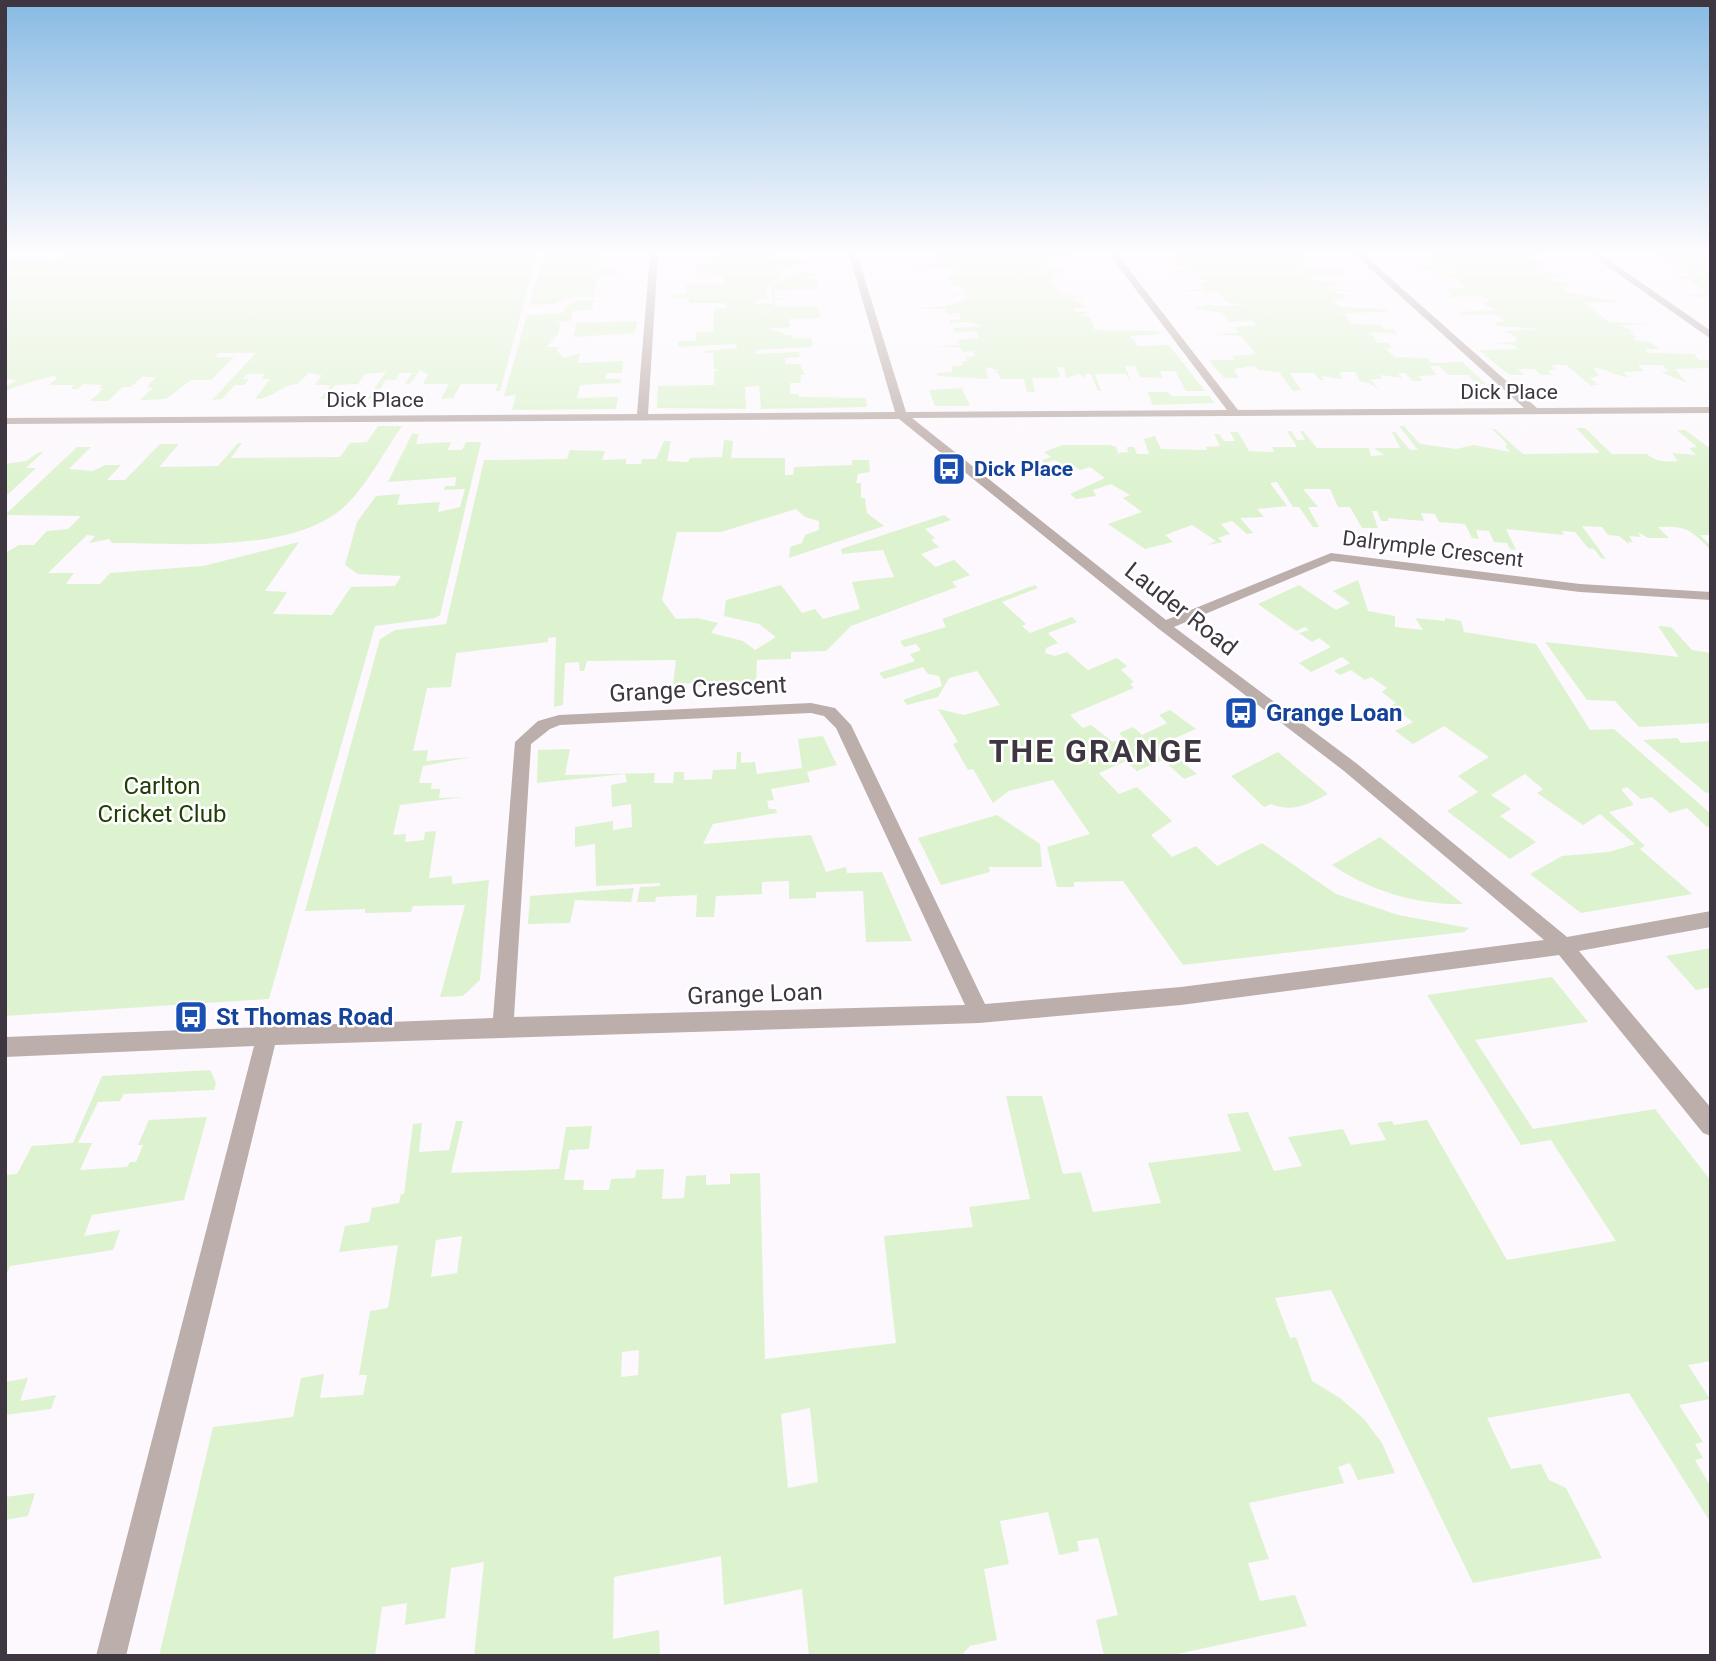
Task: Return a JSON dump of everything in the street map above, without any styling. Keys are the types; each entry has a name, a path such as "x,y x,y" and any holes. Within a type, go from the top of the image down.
{"street":[{"path":"642,418 648,332"},
{"path":"876,332 901,415"},
{"path":"1172,332 1234,412"},
{"path":"1445,332 1534,411"},
{"name":"Dick Place","path":"5,421 1711,410"},
{"name":"Lauder Road","path":"901,415 1164,626 1350,767 1563,946 1711,1125"},
{"name":"Dalrymple Crescent","path":"1164,626 1319,559 1331,557 1591,589 1711,596"},
{"name":"Grange Crescent","path":"503,1028 523,742 531,733 559,720 811,708 829,712 843,725 979,1014"},
{"name":"Grange Loan","path":"5,1047 267,1035 979,1014 1209,993 1563,946 1711,919"},
{"path":"111,1656 267,1035"}],"green space":[{"path":"5,332 516,332 500,391 495,391 498,384 461,384 453,398 441,399 449,384 423,384 428,375 420,370 410,384 405,384 412,373 400,373 395,380 386,380 373,399 367,399 386,372 365,374 358,384 335,385 324,399 320,399 331,385 315,385 322,375 309,373 297,384 286,386 267,397 255,399 270,379 261,379 265,374 247,374 243,379 249,379 244,385 235,385 222,399 212,400 256,353 219,353 215,357 234,357 211,380 191,380 166,399 140,400 153,388 147,387 156,377 142,377 131,387 122,387 108,401 90,401 103,389 99,388 102,385 83,384 78,389 71,389 74,385 49,385 56,379 55,376 29,382 5,392 5,387 17,380 5,379"},
{"path":"522,332 559,332 547,347 558,347 557,351 564,358 580,353 578,363 623,361 622,373 607,373 605,379 621,379 620,383 580,385 577,398 618,397 616,409 512,410 516,395 504,396"},
{"path":"575,332 635,332 635,333 573,337"},
{"path":"696,332 780,332 784,335 792,335 792,339 811,338 813,347 756,350 756,354 799,352 800,357 785,358 786,364 800,364 805,375 801,375 800,383 790,383 790,394 798,394 799,397 866,398 867,407 761,409 759,386 745,387 746,409 657,408 658,386 714,385 714,372 719,369 714,369 713,353 705,351 737,348 736,344 677,347 678,341 696,341"},
{"path":"976,332 1158,332 1160,334 1130,336 1138,346 1169,345 1205,391 1186,391 1175,371 1160,371 1163,378 1140,377 1135,366 1125,366 1131,381 1125,374 1095,374 1101,391 1098,391 1091,374 1085,374 1086,378 1079,374 1066,378 1064,367 1057,367 1060,376 1057,378 1032,378 1035,392 1027,392 1024,379 1000,379 998,373 993,372 999,370 986,367 988,379 938,376 937,373 952,372 952,366 963,365 962,362 967,361 965,357 975,356 973,351 963,352 960,347 932,347 960,345 958,340 979,338"},
{"path":"1370,332 1378,343 1388,343 1392,348 1386,349 1395,357 1427,358 1431,363 1462,362 1486,384 1477,384 1468,375 1449,375 1438,366 1430,366 1437,375 1419,376 1422,381 1412,381 1405,373 1398,373 1402,378 1380,375 1382,378 1371,380 1379,390 1360,381 1355,372 1339,372 1343,379 1322,376 1324,380 1320,380 1314,373 1290,373 1301,390 1293,391 1279,372 1258,370 1255,366 1234,369 1239,378 1224,378 1209,360 1235,360 1232,356 1256,354 1241,336 1214,334 1396,332 1398,334"},
{"path":"1506,332 1635,332 1630,332 1636,337 1634,340 1650,342 1660,349 1644,349 1648,353 1694,354 1699,360 1711,360 1711,368 1675,369 1687,383 1661,372 1669,371 1662,365 1638,365 1644,371 1623,372 1629,377 1594,368 1599,376 1590,378 1598,385 1592,385 1595,389 1566,365 1551,365 1556,370 1548,370 1552,375 1541,375 1534,369 1518,369 1524,375 1511,375 1479,350 1518,349 1514,345 1495,343 1517,342 1514,339 1518,338"},
{"path":"962,388 970,406 935,406 929,390"},
{"path":"1147,392 1168,392 1171,396 1209,396 1214,403 1153,405"},
{"name":"Carlton Cricket Club","path":"378,426 402,426 350,501 328,518 302,530 271,538 204,544 112,543 109,539 89,543 95,536 87,535 48,573 74,573 66,584 100,584 110,573 203,566 299,542 265,591 287,592 273,614 332,615 351,587 395,586 401,576 358,574 345,565 357,522 376,496 400,494 397,505 440,502 438,512 460,507 465,489 444,490 445,486 455,486 456,477 388,482 412,434 419,434 416,444 451,442 448,450 462,450 466,442 481,442 440,615 435,618 375,626 269,999 5,1016 5,553 19,545 34,545 47,531 68,529 81,516 5,515 77,447 91,447 69,469 93,471 105,465 121,465 107,480 125,480 160,444 179,444 159,467 218,466 238,443 242,443 231,458 340,457 350,443 367,442"},
{"path":"1399,426 1404,426 1420,444 1456,449 1474,445 1510,452 1505,446 1508,445 1492,429 1495,429 1523,454 1600,453 1576,428 1585,428 1612,454 1647,454 1658,460 1669,461 1678,461 1672,453 1696,455 1689,448 1697,447 1677,430 1685,430 1711,449 1711,535 1700,535 1711,546 1711,550 1693,534 1676,527 1658,527 1669,538 1648,538 1638,532 1641,537 1629,536 1633,542 1628,542 1630,545 1619,536 1608,535 1602,527 1582,526 1606,559 1601,558 1594,549 1588,548 1575,532 1562,531 1564,535 1506,529 1516,550 1510,549 1507,543 1494,542 1489,531 1476,530 1479,539 1472,538 1465,524 1439,522 1435,514 1421,513 1424,521 1388,518 1388,521 1381,521 1377,511 1372,511 1378,528 1362,528 1350,507 1338,507 1330,489 1303,489 1318,507 1308,507 1319,527 1313,527 1299,507 1293,507 1277,482 1270,483 1287,506 1257,509 1264,517 1240,518 1253,533 1247,534 1232,521 1221,524 1230,534 1218,538 1223,542 1208,545 1216,541 1192,525 1165,535 1173,542 1145,549 1108,524 1142,512 1123,498 1130,495 1111,484 1093,490 1096,496 1076,499 1070,494 1105,478 1090,467 1080,470 1074,466 1068,468 1055,460 1045,463 1042,460 1051,457 1044,452 1062,445 1110,445 1116,447 1118,453 1128,452 1127,447 1134,447 1137,454 1149,454 1144,439 1155,436 1161,449 1207,450 1206,447 1220,446 1214,434 1219,434 1224,441 1235,441 1230,432 1238,432 1249,451 1274,452 1272,447 1297,447 1287,431 1291,431 1297,440 1305,440 1300,431 1303,431 1317,448 1369,448 1371,456 1384,455 1374,448 1400,448 1392,432 1395,432 1410,450 1418,450"},
{"path":"724,440 733,441 731,458 785,458 785,475 793,475 794,467 852,465 852,460 869,460 870,472 858,474 856,483 861,483 861,498 865,498 867,513 884,526 789,558 790,547 802,543 805,535 819,530 819,521 805,517 796,509 721,532 677,532 662,600 676,619 697,618 718,623 711,633 743,641 755,650 776,637 759,624 724,616 726,600 781,585 802,613 815,609 823,619 860,609 852,582 894,577 883,550 842,554 841,549 944,515 951,520 925,529 935,538 931,540 939,547 921,554 935,567 954,560 970,575 952,582 957,587 851,626 826,651 791,652 791,659 757,660 756,683 694,687 694,683 673,684 676,660 587,661 584,671 580,671 579,662 565,663 563,705 554,707 556,637 548,638 548,642 456,653 451,687 427,688 413,751 428,750 426,761 471,757 423,766 419,783 432,783 431,789 440,789 439,798 464,797 400,805 393,835 406,834 405,842 424,840 425,832 436,831 429,878 452,876 452,884 489,880 480,980 463,996 440,997 465,905 413,906 411,912 365,913 365,909 305,911 380,639 395,630 446,624 484,460 567,459 570,450 605,451 602,460 626,459 626,464 641,464 642,459 656,459 664,441 671,441 667,461 688,462 690,458 722,457"},
{"path":"43,452 26,468 36,468 5,497 5,464 26,461"},
{"path":"1358,580 1368,611 1395,616 1395,627 1423,630 1415,618 1445,621 1445,618 1461,621 1464,632 1536,644 1590,730 1614,729 1711,814 1711,826 1707,827 1687,808 1670,813 1652,797 1641,799 1627,787 1621,789 1634,805 1609,812 1645,846 1640,849 1692,894 1581,913 1530,874 1562,856 1609,852 1635,844 1600,814 1583,825 1537,793 1543,789 1525,774 1491,795 1511,809 1500,816 1536,842 1510,859 1447,811 1478,792 1458,776 1489,757 1444,726 1413,744 1395,731 1413,722 1391,706 1396,703 1382,692 1387,688 1371,677 1365,680 1351,670 1340,675 1334,671 1350,663 1342,657 1311,672 1299,663 1331,647 1319,638 1312,642 1299,633 1309,630 1305,627 1296,631 1258,604 1299,585 1336,610 1350,603 1333,591"},
{"path":"1035,585 1038,588 1002,602 1026,624 1022,626 1030,633 1072,617 1077,622 1048,633 1058,643 1046,648 1045,653 1055,656 1067,652 1088,670 1117,658 1127,666 1121,670 1134,682 1130,684 1134,688 1070,715 1083,728 1091,725 1113,742 1123,738 1119,733 1133,727 1142,735 1167,723 1159,715 1170,710 1196,729 1161,744 1197,774 1184,779 1163,760 1137,771 1126,761 1099,773 1119,794 1137,787 1172,821 1151,835 1172,857 1196,846 1217,866 1262,843 1336,894 1398,915 1469,928 1464,932 1183,965 1123,881 1074,882 1074,887 1057,887 1047,847 1090,834 1053,780 1009,791 993,803 973,769 968,770 953,744 958,742 938,709 964,715 1000,705 977,671 949,678 938,697 907,705 903,700 942,686 939,676 928,674 923,667 884,679 879,673 915,661 910,654 921,650 916,644 904,647 900,641 946,627 942,619"},
{"path":"1658,626 1671,627 1692,650 1711,653 1711,723 1639,727 1615,701 1587,700 1545,642 1679,657"},
{"path":"823,736 837,765 807,772 810,782 771,789 774,800 767,801 769,809 776,809 777,813 713,824 703,844 811,835 826,872 846,867 847,873 882,872 912,941 866,942 863,891 816,892 816,898 789,899 789,881 762,882 762,894 716,896 714,917 696,917 697,895 656,897 655,902 637,902 640,887 660,886 660,883 596,886 595,844 575,847 575,827 613,821 613,830 632,827 631,804 612,807 611,785 627,782 625,774 537,783 538,750 570,749 565,775 655,773 654,783 673,783 674,772 684,772 684,780 712,779 713,770 736,769 737,752 741,752 741,763 755,762 757,774 802,768 798,739"},
{"path":"1677,738 1681,743 1711,741 1711,792 1706,793 1643,740"},
{"path":"1278,752 1328,794 1300,806 1286,808 1271,804 1264,807 1231,776"},
{"path":"997,815 1040,844 1042,867 989,867 990,872 941,885 918,838"},
{"path":"1380,837 1463,904 1428,902 1394,895 1362,882 1332,865"},
{"path":"634,888 631,902 575,900 570,923 528,924 530,896"},
{"path":"1711,948 1711,987 1696,990 1666,956"},
{"path":"1552,977 1588,1022 1475,1040 1533,1129 1655,1109 1711,1181 1711,1361 1688,1365 1710,1399 1679,1405 1703,1442 1695,1444 1703,1458 1695,1460 1711,1487 1711,1523 1629,1393 1487,1418 1511,1469 1541,1464 1549,1480 1566,1488 1602,1558 1473,1583 1331,1290 1275,1298 1290,1338 1296,1337 1312,1381 1340,1398 1364,1419 1382,1443 1395,1473 1358,1480 1350,1463 1338,1467 1344,1483 1249,1503 1269,1559 1248,1563 1260,1601 1295,1595 1307,1626 1168,1656 1104,1656 1096,1620 1118,1615 1098,1538 1077,1541 1079,1551 1059,1555 1048,1512 1000,1521 1009,1564 984,1569 997,1640 970,1646 961,1656 809,1656 802,1589 724,1605 721,1556 614,1577 613,1639 659,1630 660,1656 474,1656 484,1562 451,1568 445,1618 405,1625 407,1603 382,1607 375,1656 159,1656 213,1427 293,1417 301,1378 324,1374 320,1398 363,1395 367,1375 359,1375 370,1311 388,1308 398,1245 339,1252 345,1226 369,1222 372,1208 399,1203 401,1194 404,1194 413,1124 422,1123 419,1152 449,1150 456,1121 463,1121 451,1173 559,1169 566,1127 592,1126 589,1149 569,1150 564,1180 584,1180 583,1190 609,1190 611,1179 635,1178 636,1170 664,1169 662,1199 684,1198 686,1176 706,1175 706,1185 730,1184 730,1174 760,1173 765,1359 896,1343 884,1236 973,1227 969,1207 1030,1199 1006,1096 1042,1096 1063,1174 1081,1172 1093,1212 1161,1203 1148,1163 1241,1151 1227,1114 1248,1112 1274,1171 1302,1166 1288,1137 1343,1129 1351,1145 1386,1140 1377,1123 1392,1121 1394,1125 1427,1120 1507,1260 1616,1241 1551,1140 1521,1145 1427,995","holes":["462,1236 457,1273 431,1277 436,1240","639,1350 638,1375 621,1377 622,1352","810,1408 818,1482 788,1488 781,1414"]},
{"path":"210,1070 216,1083 214,1090 124,1094 120,1101 98,1102 78,1143 92,1143 80,1170 127,1167 130,1162 136,1162 143,1145 138,1145 149,1120 207,1117 184,1200 92,1215 84,1236 120,1230 113,1250 10,1266 5,1278 5,1175 17,1174 32,1146 73,1143 102,1076"},
{"path":"28,1378 20,1401 56,1395 51,1409 5,1415 5,1382"},
{"path":"35,1493 28,1516 5,1520 5,1497"}],"place":[{"name":"Dick Place","path":"949,469"},
{"name":"Grange Loan","path":"1241,713"},
{"name":"St Thomas Road","path":"191,1017"}],"district":[{"name":"THE GRANGE","path":"1096,751"}]}
